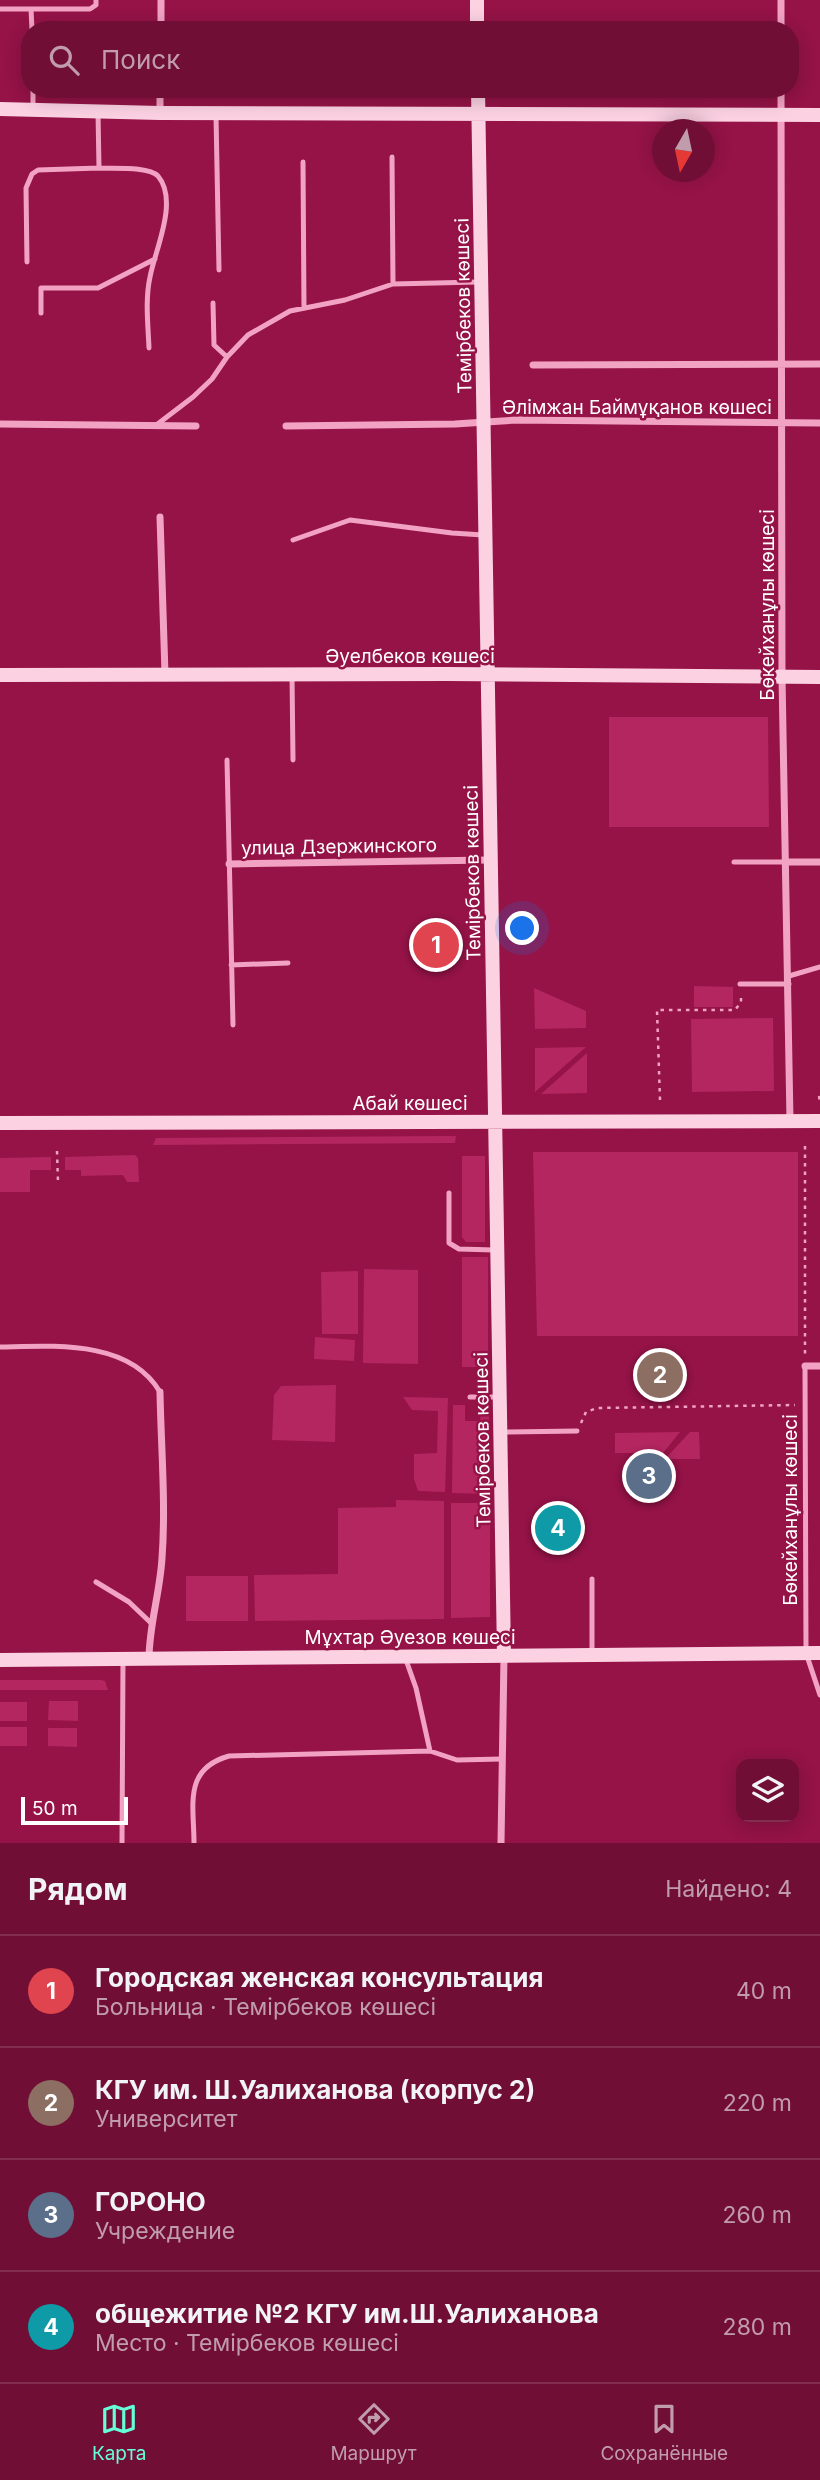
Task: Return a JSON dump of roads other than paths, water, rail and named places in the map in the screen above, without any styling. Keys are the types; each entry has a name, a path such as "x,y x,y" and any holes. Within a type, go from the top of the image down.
{"street":[{"path":"160,21 161,0"},
{"path":"477,0 477,21"},
{"path":"781,0 781,21"},
{"path":"160,98 160,113"},
{"name":"Темірбеков көшесі","path":"478,98 505,1656"},
{"name":"Бөкейханұлы көшесі","path":"781,98 782,677 790,1121"},
{"path":"0,109 160,113 820,115"},
{"path":"533,365 820,364"},
{"name":"Әлімжан Баймұқанов көшесі","path":"286,426 484,423 517,420 820,423"},
{"path":"0,424 196,426"},
{"path":"160,516 166,675"},
{"name":"Әуелбеков көшесі","path":"0,675 820,677"},
{"name":"улица Дзержинского","path":"229,864 491,860"},
{"path":"786,862 820,862"},
{"name":"Абай көшесі","path":"0,1123 820,1121"},
{"path":"805,1366 820,1366"},
{"path":"149,1659 151,1623 160,1585 162,1554 160,1392"},
{"name":"Мұхтар Әуезов көшесі","path":"0,1660 813,1653"},
{"path":"501,1843 505,1656"}],"lane":[{"path":"0,9 90,9 96,5 96,0"},
{"path":"31,9 32,21"},
{"path":"33,98 33,110"},
{"path":"98,112 99,168"},
{"path":"216,113 219,271"},
{"path":"392,157 393,284"},
{"path":"303,163 304,308"},
{"path":"27,262 26,188 32,174 38,170 146,170 159,177 164,191 165,219 150,276 147,299 149,348"},
{"path":"41,313 41,288 98,288 155,259"},
{"path":"155,426 203,388 248,335 290,311 345,300 393,284 481,282"},
{"path":"213,303 214,345 227,357"},
{"path":"293,540 349,520 486,535"},
{"path":"292,676 293,760"},
{"path":"227,760 233,1025"},
{"path":"733,862 786,862"},
{"path":"231,965 288,963"},
{"path":"740,984 789,980 820,968"},
{"path":"449,1193 449,1243 459,1249 498,1250"},
{"path":"0,1347 68,1345 93,1350 135,1367 150,1378 160,1392"},
{"name":"Бөкейханұлы көшесі","path":"805,1366 813,1653 820,1695"},
{"path":"470,1397 500,1397"},
{"path":"501,1432 577,1431"},
{"path":"592,1579 592,1654"},
{"path":"96,1582 129,1602 151,1623"},
{"path":"405,1656 416,1688 430,1751"},
{"path":"122,1843 123,1660"},
{"path":"194,1843 197,1781 201,1770 229,1756 430,1751 457,1760 502,1759"}],"place":[{"name":"Городская женская консультация","path":"436,945"},
{"name":"КГУ им. Ш.Уалиханова (корпус 2)","path":"660,1375"},
{"name":"ГОРОНО","path":"649,1476"},
{"name":"общежитие №2 КГУ им.Ш.Уалиханова","path":"558,1528"}]}
